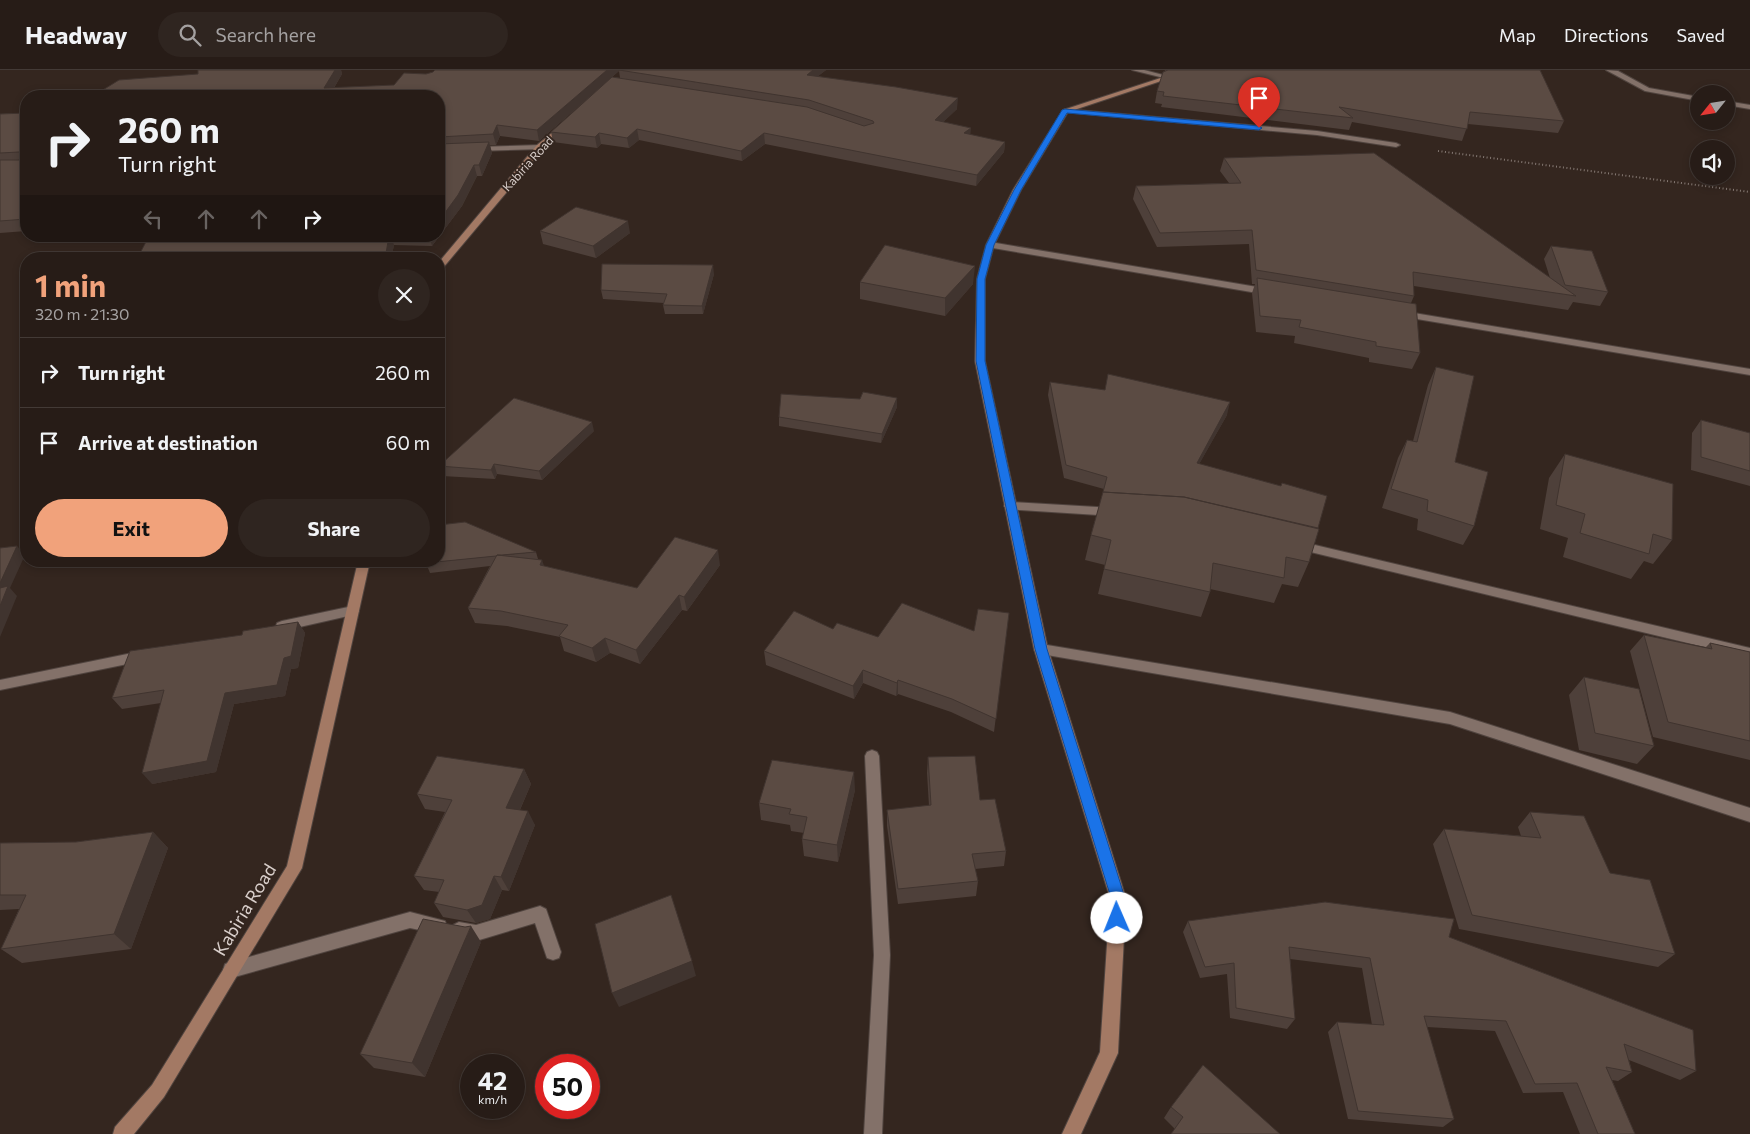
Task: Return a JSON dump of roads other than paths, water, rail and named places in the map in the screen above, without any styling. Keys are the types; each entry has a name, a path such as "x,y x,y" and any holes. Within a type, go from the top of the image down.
{"main road":[{"path":"1072,1134 1109,1053 1118,898 1041,649 980,361 981,279 990,245 1017,190 1065,110 1191,70"},
{"name":"Kabiria Road","path":"445,260 540,147 568,121"},
{"name":"Kabiria Road","path":"122,1134 158,1092 294,868 363,567"}],"street":[{"path":"1135,70 1168,77"},
{"path":"1609,70 1647,90 1690,97"},
{"path":"1735,104 1750,107"},
{"path":"1065,110 1317,133 1396,145"},
{"path":"466,150 540,147"},
{"path":"990,245 1282,294"},
{"path":"1389,312 1750,372"},
{"path":"1010,506 1128,513"},
{"path":"1284,542 1750,653"},
{"path":"267,629 353,611"},
{"path":"1041,649 1450,718 1750,815"},
{"path":"0,685 152,653"},
{"path":"872,756 882,955 873,1134"},
{"path":"231,970 410,920 476,933 540,914 553,952"}]}
